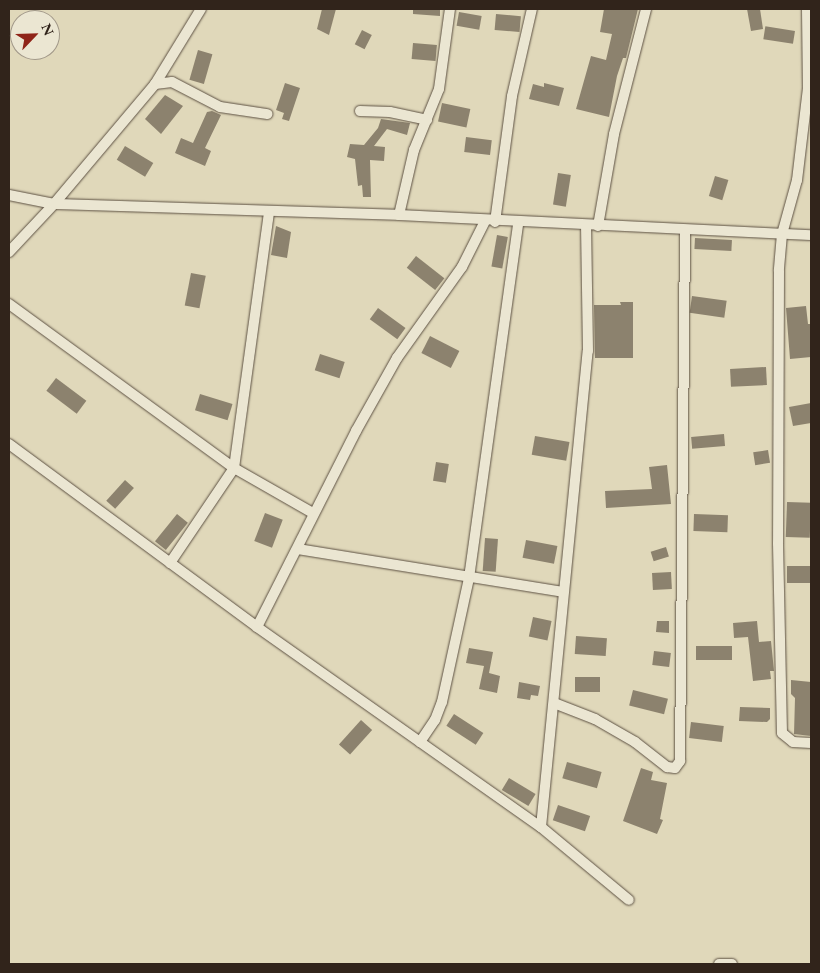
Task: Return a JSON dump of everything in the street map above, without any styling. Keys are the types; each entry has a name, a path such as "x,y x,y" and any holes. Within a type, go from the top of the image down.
{"street":[{"path":"9,252 54,204 155,84 201,9"},
{"path":"399,215 414,150 440,89 450,9"},
{"path":"258,627 298,549 313,514 397,358 462,267 490,222 512,96 532,9"},
{"path":"598,226 614,134 646,9"},
{"path":"807,9 808,88 797,180 782,234 778,301 782,733 793,742 811,743"},
{"path":"155,84 172,82 220,107 267,114"},
{"path":"360,111 390,112 427,120"},
{"path":"9,195 54,204 399,215 490,222 811,234"},
{"path":"170,563 234,468 269,211"},
{"path":"420,742 435,720 442,702 469,578 518,223"},
{"path":"541,827 588,351 586,225"},
{"path":"554,703 595,719 635,742 667,767 675,768 680,762 685,230"},
{"path":"9,304 234,468 313,514"},
{"path":"9,444 258,627 541,827 629,900"},
{"path":"298,549 564,592"},
{"path":"719,964 732,964"}],"building":[{"path":"322,9 336,9 329,35 317,29"},
{"path":"413,9 440,9 440,16 413,14"},
{"path":"604,9 638,9 626,58 623,58 617,76 609,117 576,109 591,56 606,60 612,34 600,32"},
{"path":"747,9 760,9 763,29 751,31"},
{"path":"459,12 482,16 479,30 457,26"},
{"path":"496,14 521,16 520,32 495,30"},
{"path":"765,26 795,31 793,44 763,39"},
{"path":"362,30 372,35 365,49 355,44"},
{"path":"413,43 437,45 436,61 412,59"},
{"path":"198,50 212,54 204,84 189,80"},
{"path":"285,83 300,88 289,121 282,119 284,113 276,110"},
{"path":"544,83 564,88 559,106 529,99 533,84 544,87"},
{"path":"165,95 183,106 161,134 145,119"},
{"path":"442,103 470,109 466,128 438,122"},
{"path":"212,111 221,115 205,148 211,151 205,166 175,153 181,138 193,143 207,112"},
{"path":"381,119 410,123 407,135 387,129 374,146 385,147 384,161 370,160 371,197 363,197 362,185 358,186 355,159 347,157 350,144 364,145 378,128"},
{"path":"466,137 492,140 490,155 464,152"},
{"path":"125,146 153,163 145,177 117,160"},
{"path":"558,173 571,175 566,207 553,205"},
{"path":"715,176 728,180 722,200 709,196"},
{"path":"276,226 291,232 287,258 271,255"},
{"path":"497,235 508,237 502,268 491,267"},
{"path":"695,238 732,240 731,251 694,249"},
{"path":"416,256 444,278 435,290 407,268"},
{"path":"191,273 206,276 199,308 185,305"},
{"path":"692,296 727,301 724,318 690,313"},
{"path":"620,302 633,302 633,358 595,358 594,305 621,305"},
{"path":"806,306 808,324 811,324 811,357 790,359 786,308"},
{"path":"378,308 406,328 397,339 370,319"},
{"path":"430,336 459,351 451,368 421,353"},
{"path":"320,354 345,362 339,378 315,370"},
{"path":"766,367 767,385 731,387 730,369"},
{"path":"56,378 86,401 77,414 46,391"},
{"path":"200,394 233,404 228,420 195,410"},
{"path":"811,403 811,423 793,426 789,407"},
{"path":"724,434 725,446 692,449 691,437"},
{"path":"535,436 569,442 566,461 532,455"},
{"path":"768,450 770,463 755,465 753,452"},
{"path":"436,462 449,464 446,483 433,481"},
{"path":"667,465 671,504 606,508 605,491 652,489 649,467"},
{"path":"125,480 134,488 115,509 106,501"},
{"path":"787,502 811,503 810,538 786,537"},
{"path":"265,513 283,520 272,548 254,541"},
{"path":"177,514 188,523 166,550 155,541"},
{"path":"694,514 728,515 727,532 693,531"},
{"path":"485,538 498,539 496,572 483,571"},
{"path":"526,540 557,546 554,564 523,558"},
{"path":"666,547 669,557 654,561 651,552"},
{"path":"787,566 811,566 811,583 787,583"},
{"path":"671,572 672,589 653,590 652,573"},
{"path":"533,617 552,621 547,641 529,637"},
{"path":"657,621 669,621 669,633 656,632"},
{"path":"757,621 759,642 771,641 774,671 770,671 771,679 753,681 748,637 734,638 733,623"},
{"path":"576,636 607,638 606,656 575,654"},
{"path":"696,646 732,646 732,660 696,660"},
{"path":"469,648 493,652 489,673 500,676 497,693 479,689 484,666 466,663"},
{"path":"654,651 671,653 669,667 652,665"},
{"path":"575,677 600,677 600,692 575,692"},
{"path":"791,680 811,682 811,736 794,734 795,698 791,694"},
{"path":"519,682 540,686 538,696 531,695 530,700 517,698"},
{"path":"633,690 668,699 664,714 629,706"},
{"path":"740,707 770,708 770,719 767,722 739,721"},
{"path":"454,714 483,733 476,745 446,726"},
{"path":"361,720 372,730 350,755 339,745"},
{"path":"691,722 724,726 722,742 689,738"},
{"path":"567,762 602,772 597,788 562,778"},
{"path":"641,768 653,772 651,780 667,783 660,819 663,820 657,834 623,821"},
{"path":"509,778 536,794 528,806 502,790"},
{"path":"558,805 590,816 585,831 553,820"}]}
